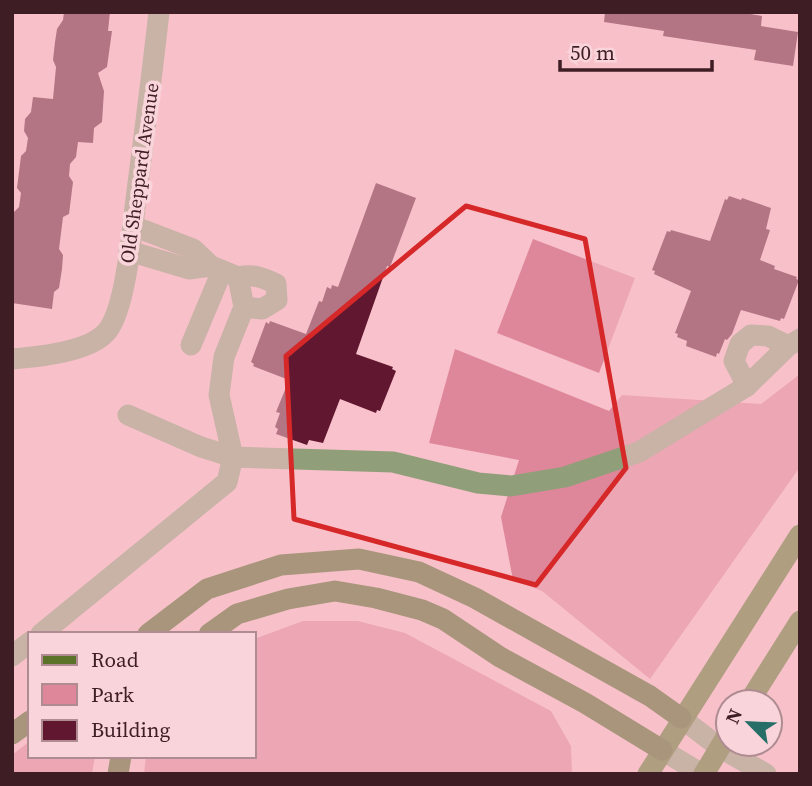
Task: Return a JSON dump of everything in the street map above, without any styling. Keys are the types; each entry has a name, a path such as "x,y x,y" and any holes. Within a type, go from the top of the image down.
{"highway":[{"path":"151,632 207,589 281,565 359,559 418,572 475,598 650,696 681,718"},
{"path":"212,632 237,614 288,599 335,591 422,610 662,750"},
{"path":"12,734 28,722"}],"main road":[{"path":"648,774 681,718 800,535"},
{"path":"758,688 800,621"},
{"path":"703,774 714,756"}],"street":[{"name":"Old Sheppard Avenue","path":"12,359 54,355 91,342 108,331 121,299 133,226 159,12"},
{"path":"133,226 193,249 224,271 244,307"},
{"path":"129,251 189,269 262,276 276,284 276,300 262,309 244,307"},
{"path":"191,345 224,271"},
{"path":"43,632 227,482 233,457 219,395 224,357 244,307"},
{"path":"747,386 734,361 740,344 751,335 794,342"},
{"path":"128,415 201,447 233,457 393,462 478,483 511,486 565,477 639,452 747,386 794,342"},
{"path":"12,656 28,644"},
{"path":"681,718 714,735"},
{"path":"662,750 703,774"},
{"path":"746,758 766,774"}],"highlighted area":[{"path":"466,206 585,239 626,468 536,585 294,519 286,356"}],"green space":[{"path":"533,239 635,278 599,373 497,333"},
{"path":"455,349 609,411 622,395 761,404 800,374 800,467 650,679 542,591 513,580 501,517 519,460 429,443"},
{"path":"303,621 358,621 405,633 551,711 571,746 572,774 144,774 146,758 256,758 256,638"},
{"path":"28,743 28,758 95,758 92,774 12,774 12,755"}],"building":[{"path":"64,12 110,12 108,31 112,31 107,67 98,73 104,91 102,122 94,128 93,143 78,142 76,157 70,164 69,176 73,182 69,214 63,217 59,249 63,255 62,269 59,288 54,292 52,309 12,303 12,221 14,212 19,207 21,193 17,188 21,156 26,151 28,138 24,131 25,119 31,112 33,97 53,99 55,42"},
{"path":"605,12 739,12 762,16 761,26 798,32 793,66 754,60 756,50 663,36 664,31 604,22"},
{"path":"376,183 416,198 390,267 387,266 356,354 393,367 396,371 380,411 377,410 376,413 340,399 323,443 309,440 307,445 276,434 278,429 275,427 280,413 276,412 289,380 253,366 251,362 266,322 269,324 270,321 306,334 327,287 338,287"},
{"path":"729,196 771,208 766,229 770,230 760,260 799,280 784,319 781,318 780,321 741,310 732,334 725,339 716,357 686,346 687,341 677,337 678,334 675,333 691,291 654,274 655,271 652,270 667,231 710,241 725,199"}]}
